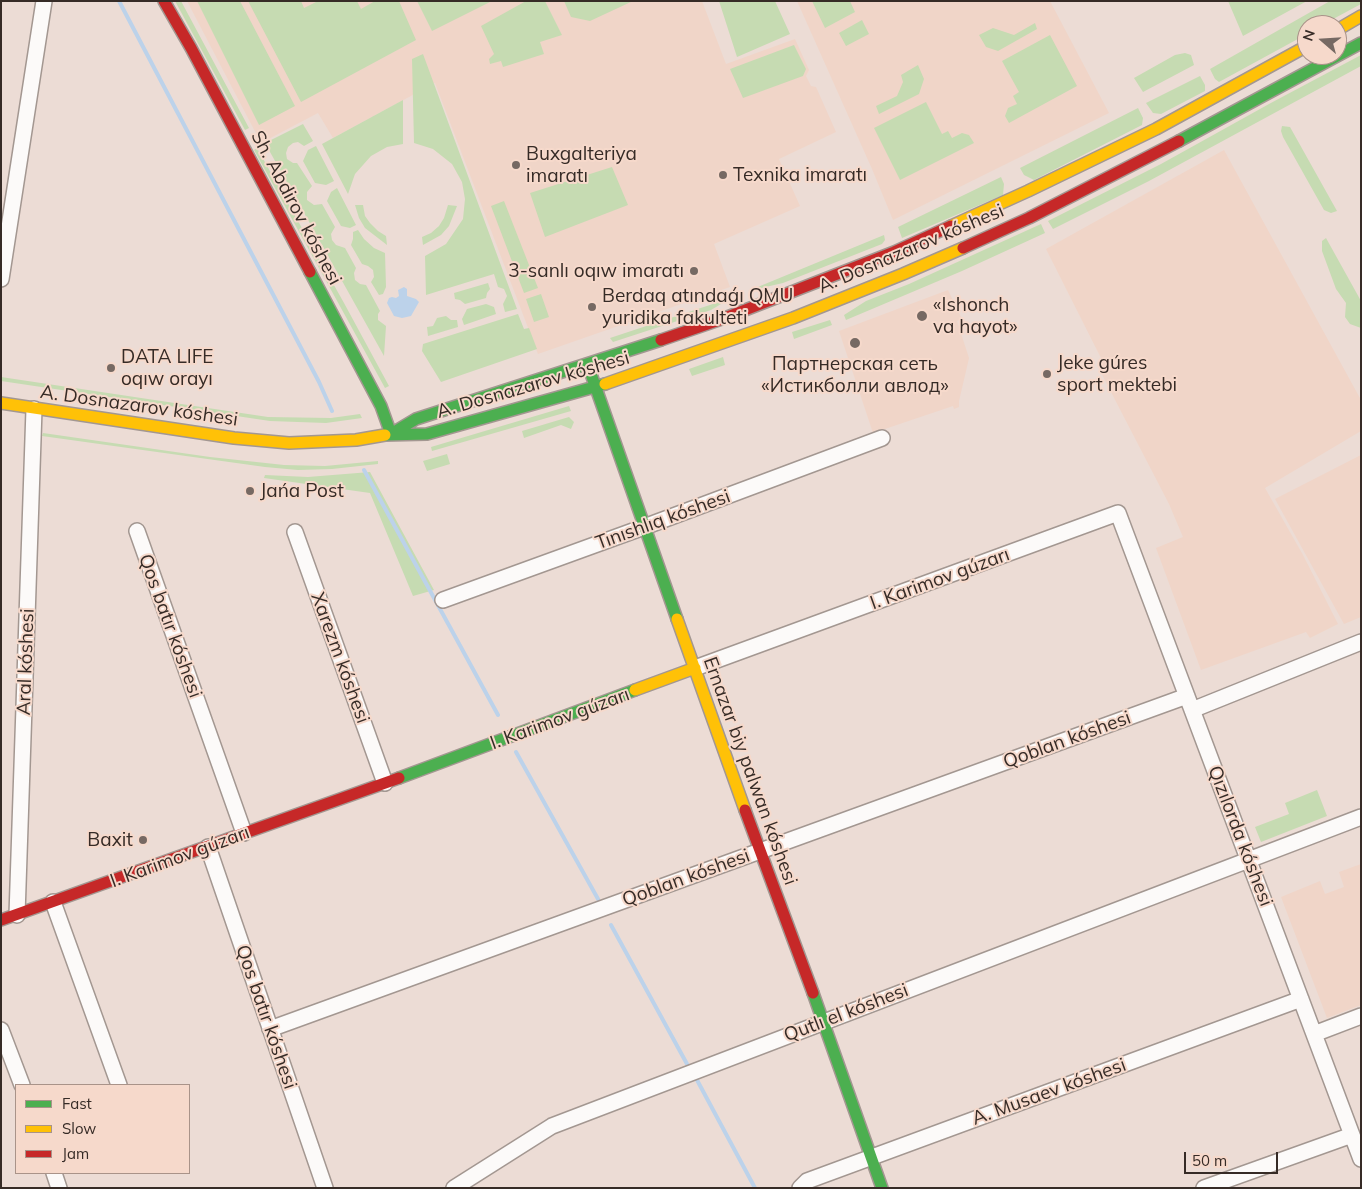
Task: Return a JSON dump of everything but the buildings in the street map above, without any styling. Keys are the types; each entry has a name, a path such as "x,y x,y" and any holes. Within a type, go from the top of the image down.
{"main road":[{"name":"Sh. Abdirov kóshesi","path":"164,1 364,371 391,434"},
{"path":"1347,24 1361,16"},
{"name":"A. Dosnazarov kóshesi","path":"1,403 234,438 289,443 356,440 391,434 422,435 595,388 793,318 903,274 1029,218 1160,152 1361,43"},
{"name":"A. Dosnazarov kóshesi","path":"391,434 416,418 587,365 722,319 894,252 1028,191 1156,129 1297,51"},
{"name":"Ernazar biy palwan kóshesi","path":"587,365 882,1188"},
{"name":"I. Karimov gúzarı","path":"1,920 385,784 695,668"}],"street":[{"path":"1,279 44,1"},
{"name":"Aral kóshesi","path":"17,914 34,409"},
{"name":"Tınıshlıq kóshesi","path":"443,600 882,438"},
{"name":"I. Karimov gúzarı","path":"695,668 1118,513"},
{"name":"Qızılorda kóshesi","path":"1118,513 1361,1159"},
{"name":"Qos batır kóshesi","path":"137,532 244,834"},
{"name":"Xarezm kóshesi","path":"295,532 385,784"},
{"name":"Qoblan kóshesi","path":"270,1029 760,852 1361,642"},
{"name":"Qutlı el kóshesi","path":"454,1188 552,1126 1361,818"},
{"name":"Qos batır kóshesi","path":"208,847 325,1188"},
{"path":"53,902 119,1084"},
{"name":"A. Musaev kóshesi","path":"800,1188 807,1181 1301,999"},
{"path":"1314,1034 1361,1016"},
{"path":"1,1030 22,1084"},
{"path":"1204,1188 1352,1135"},
{"path":"54,1174 59,1188"}],"shaded area":[{"path":"187,1 702,1 726,64 795,39 809,70 806,76 811,86 816,87 836,132 779,159 800,206 714,244 730,287 538,354 435,83 333,138 318,113 261,143"},
{"path":"797,1 1050,1 1109,113 893,220"},
{"path":"1224,150 1361,400 1361,431 1265,488 1303,555 1338,624 1310,638 1306,632 1201,670 1156,548 1183,537 1169,504 1097,365 1103,362 1046,249"},
{"path":"948,290 962,319 957,321 969,358 959,407 954,409 953,406 873,433 839,331"},
{"path":"1361,455 1361,617 1344,624 1275,499"},
{"path":"1361,864 1361,1005 1327,1018 1281,897 1320,881 1325,894 1344,887 1339,872"}],"green space":[{"path":"175,1 181,1 249,128 245,130"},
{"path":"197,1 240,1 295,106 259,125"},
{"path":"248,1 301,1 304,8 318,1 357,1 361,9 375,1 399,1 416,40 301,102"},
{"path":"417,1 492,1 432,31"},
{"path":"526,1 545,1 562,35 540,42 544,54 503,67 501,61 490,64 489,59 494,54 481,26"},
{"path":"564,1 633,1 590,21 571,17"},
{"path":"719,1 775,1 790,34 737,57"},
{"path":"812,1 850,1 855,12 825,28"},
{"path":"1228,1 1307,1 1243,36"},
{"path":"1330,1 1361,1 1361,4 1341,15 1305,15"},
{"path":"862,20 869,34 846,46 839,33"},
{"path":"1297,20 1297,39 1219,82 1215,79 1210,69"},
{"path":"1035,23 1037,29 998,51 986,47 979,35 993,28 1014,35"},
{"path":"1050,35 1077,86 1009,123 1005,116 1008,108 1017,104 1013,96 1019,92 1002,61"},
{"path":"794,45 806,69 803,76 743,98 730,69"},
{"path":"1185,53 1191,55 1194,65 1143,92 1134,78 1175,55"},
{"path":"423,54 517,309 505,312 503,304 507,296 504,289 498,287 494,274 426,295 425,256 446,244 463,219 465,199 462,182 452,164 433,149 414,143 412,59"},
{"path":"1361,55 1361,66 1149,181 1053,229 1048,221 1161,164 1342,65 1347,65 1347,62"},
{"path":"918,65 924,79 919,94 879,114 876,106 897,96 903,82 901,75"},
{"path":"1200,76 1205,85 1205,91 1161,114 1153,113 1146,103"},
{"path":"403,100 403,144 387,147 371,156 355,174 348,194 322,144"},
{"path":"926,102 942,134 948,131 952,138 962,133 969,135 974,143 900,180 874,128"},
{"path":"1138,108 1143,118 1142,125 1034,180 1024,175 1020,168"},
{"path":"303,124 313,141 304,146 298,142 293,143 288,147 287,159 297,163 312,186 307,192 307,200 314,205 322,204 335,227 331,234 332,240 336,245 345,248 356,268 354,273 355,280 360,284 366,285 380,311 378,320 386,326 384,356 265,143"},
{"path":"1282,126 1290,127 1337,211 1331,213 1324,210 1283,137"},
{"path":"316,146 334,181 326,185 315,183 303,161 308,150"},
{"path":"257,148 389,386 385,388 254,150"},
{"path":"612,167 628,205 545,237 530,193"},
{"path":"1001,177 1004,184 1003,195 902,238 898,227"},
{"path":"337,188 356,225 350,228 341,226 327,201 331,192"},
{"path":"504,201 538,288 524,293 491,206"},
{"path":"355,205 363,205 365,216 378,231 386,236 387,245 365,228 359,218"},
{"path":"448,205 457,206 449,226 441,235 423,245 422,237 431,233 439,226"},
{"path":"1041,224 1045,233 962,271 846,320 844,315 866,301 909,284"},
{"path":"358,230 374,248 385,253 386,287 383,294 379,295 371,282 374,277 373,270 362,264 351,245 353,232"},
{"path":"884,235 885,240 882,244 783,283 748,291"},
{"path":"1326,238 1361,301 1361,328 1350,324 1345,317 1346,303 1336,289 1322,251 1322,241"},
{"path":"488,283 490,289 486,298 465,304 455,299 454,293"},
{"path":"541,294 549,317 534,322 526,299"},
{"path":"731,298 711,310 613,342 610,338"},
{"path":"486,304 494,307 496,314 464,325 462,319 467,309"},
{"path":"518,314 524,329 529,328 537,349 441,382 422,351 423,344"},
{"path":"446,316 451,320 457,320 458,327 428,336 427,327 433,326 437,318"},
{"path":"830,320 832,325 794,339 792,332"},
{"path":"723,357 725,365 692,376 689,369"},
{"path":"1,377 268,417 331,418 360,414 362,418 326,423 270,421 1,381"},
{"path":"569,406 571,411 432,451 431,447"},
{"path":"569,417 574,422 571,429 561,425 524,438 522,431"},
{"path":"43,433 210,457 284,465 325,466 378,461 378,464 332,469 298,470 265,467 42,436"},
{"path":"447,454 450,464 427,471 423,461"},
{"path":"370,472 434,590 413,596 370,493 264,478 265,475 308,477"},
{"path":"1317,790 1327,816 1261,842 1255,827 1289,814 1285,803"}],"water":[{"path":"404,287 407,289 407,296 419,302 411,316 402,318 394,316 387,303 389,298 399,296 398,290"}],"waterway":[{"path":"119,1 319,382 332,411"},
{"path":"364,470 498,715"},
{"path":"516,752 598,899"},
{"path":"611,925 687,1064"},
{"path":"697,1080 755,1188"}],"traffic: fast":[{"path":"1179,141 1361,43"},
{"path":"310,272 381,406 391,434"},
{"path":"391,434 416,419 661,340"},
{"path":"591,374 677,619"},
{"path":"385,435 427,434 605,384"},
{"path":"399,778 635,690"},
{"path":"813,993 882,1188"}],"traffic: slow":[{"path":"1347,24 1361,16"},
{"path":"951,226 1156,129 1297,51"},
{"path":"605,384 793,318 963,248"},
{"path":"1,403 234,438 289,443 356,440 385,435"},
{"path":"677,619 745,810"},
{"path":"635,690 695,668"}],"traffic: jam":[{"path":"164,1 310,272"},
{"path":"963,248 1029,218 1179,141"},
{"path":"661,340 722,319 894,252 951,226"},
{"path":"1,920 399,778"},
{"path":"745,810 813,993"}],"place":[{"name":"Buxgalteriya imaratı","path":"516,165"},
{"name":"Texnika imaratı","path":"723,175"},
{"name":"3-sanlı oqıw imaratı","path":"694,271"},
{"name":"Berdaq atındaǵı QMU yuridika fakulteti","path":"592,307"},
{"name":"«Ishonch va hayot»","path":"922,316"},
{"name":"Партнерская сеть «Истикболли авлод»","path":"855,343"},
{"name":"DATA LIFE oqıw orayı","path":"111,368"},
{"name":"Jeke gúres sport mektebi","path":"1047,374"},
{"name":"Jańa Post","path":"250,491"},
{"name":"Baxit","path":"143,840"}]}
